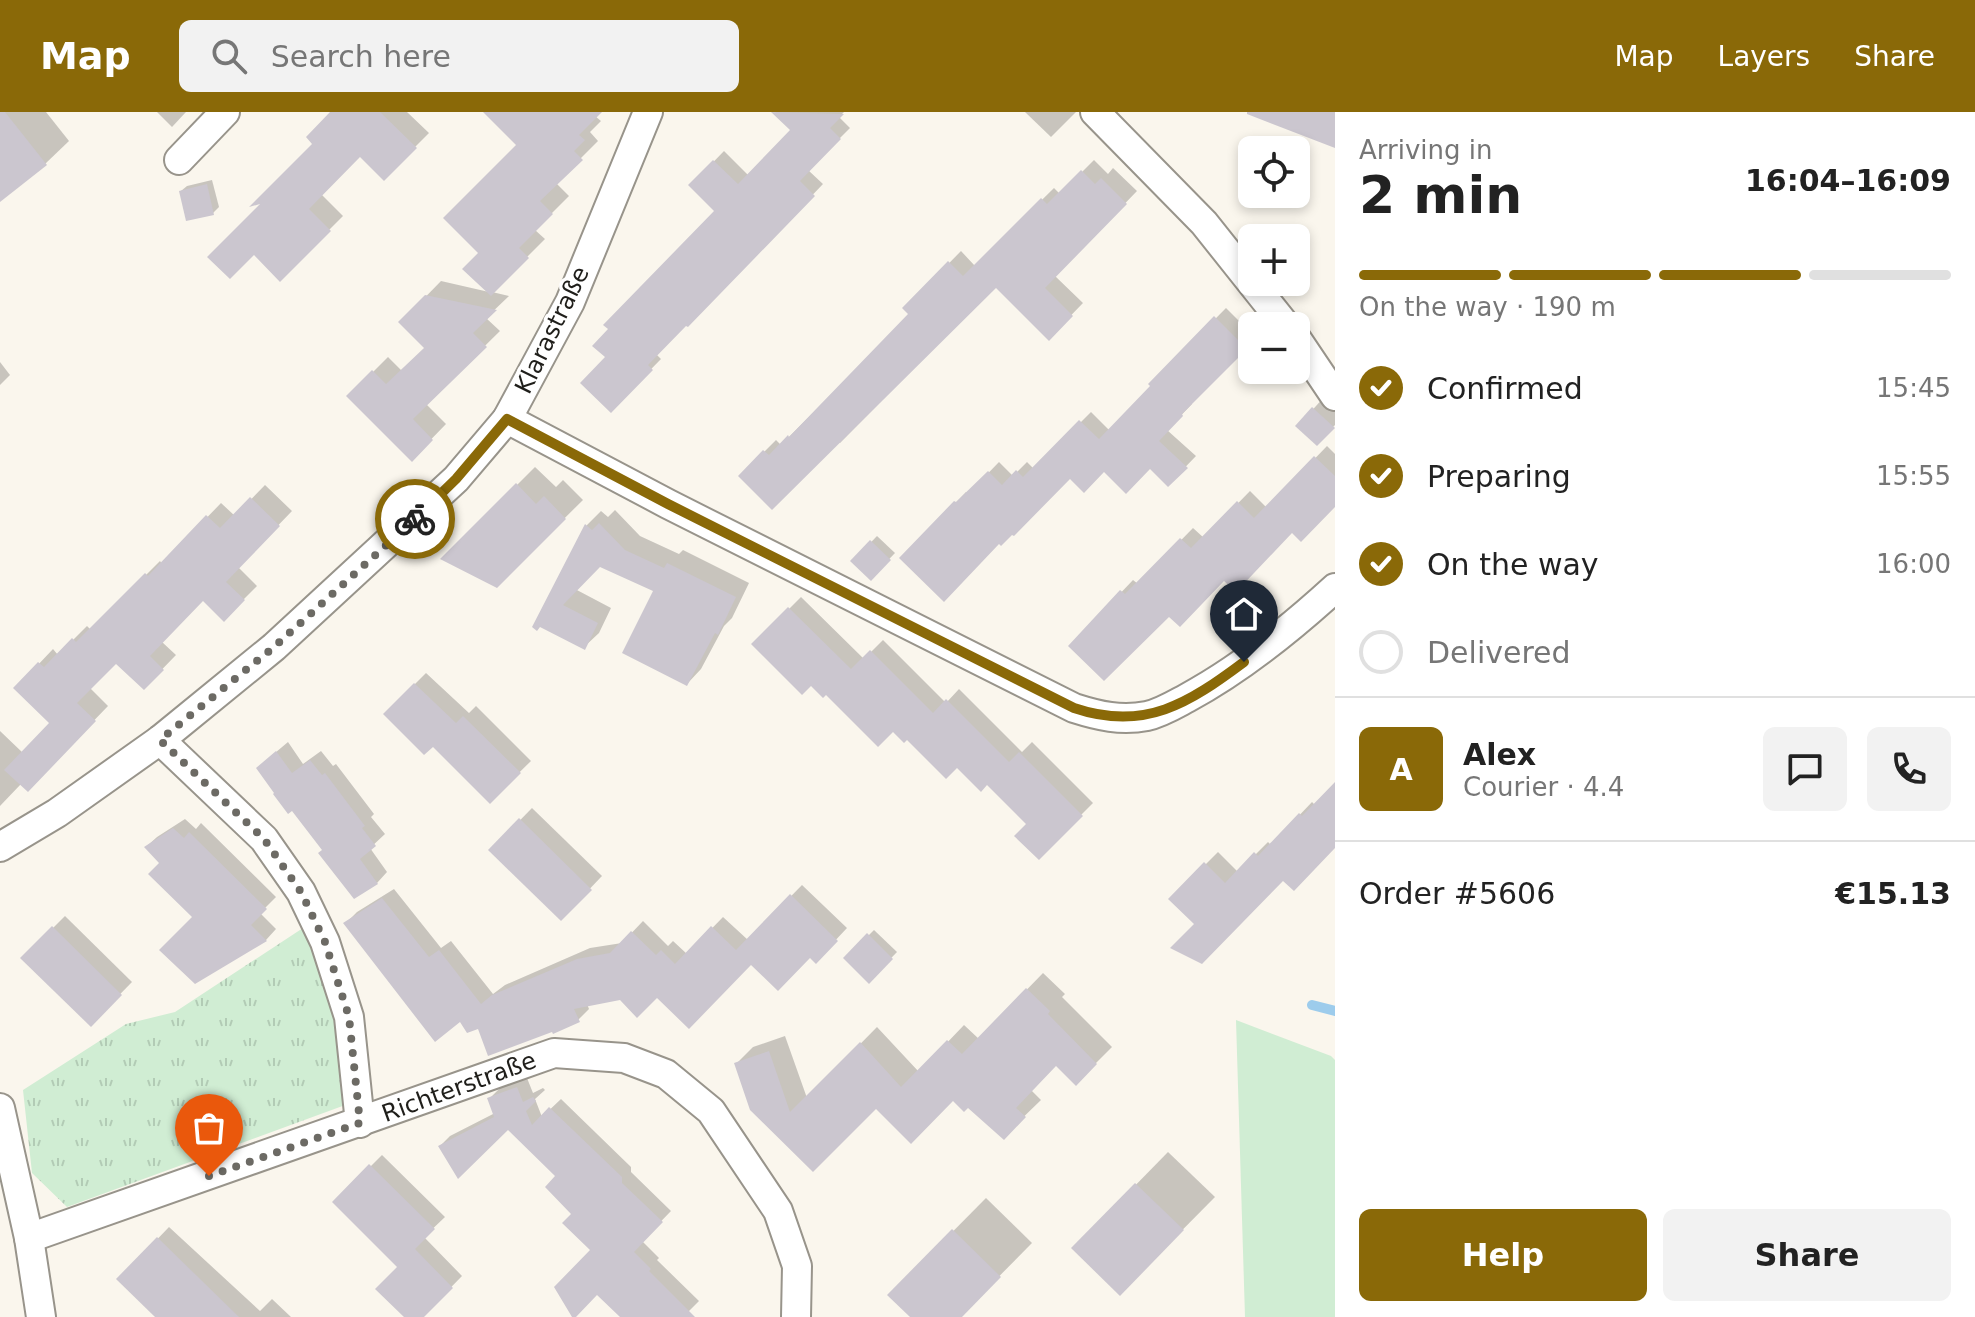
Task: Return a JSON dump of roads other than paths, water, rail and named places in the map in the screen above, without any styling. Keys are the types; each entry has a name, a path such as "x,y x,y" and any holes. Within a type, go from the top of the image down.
{"street":[{"path":"179,160 225,112"},
{"name":"Klarastraße","path":"0,847 57,813 160,740 274,647 456,479 507,419 570,302 648,112"},
{"path":"1095,112 1204,223 1275,312"},
{"path":"1310,359 1335,396"},
{"path":"507,419 761,551 1074,708 1097,716 1150,716 1196,694 1219,681 1295,624 1335,588"},
{"path":"160,740 264,839 301,892 325,942 349,1017 360,1123"},
{"name":"Richterstraße","path":"29,1238 554,1053 624,1058 666,1074 711,1111 778,1211 797,1266 796,1317"},
{"path":"0,1108 29,1238 41,1317"}],"waterway":[{"path":"1312,1005 1335,1011"}]}
